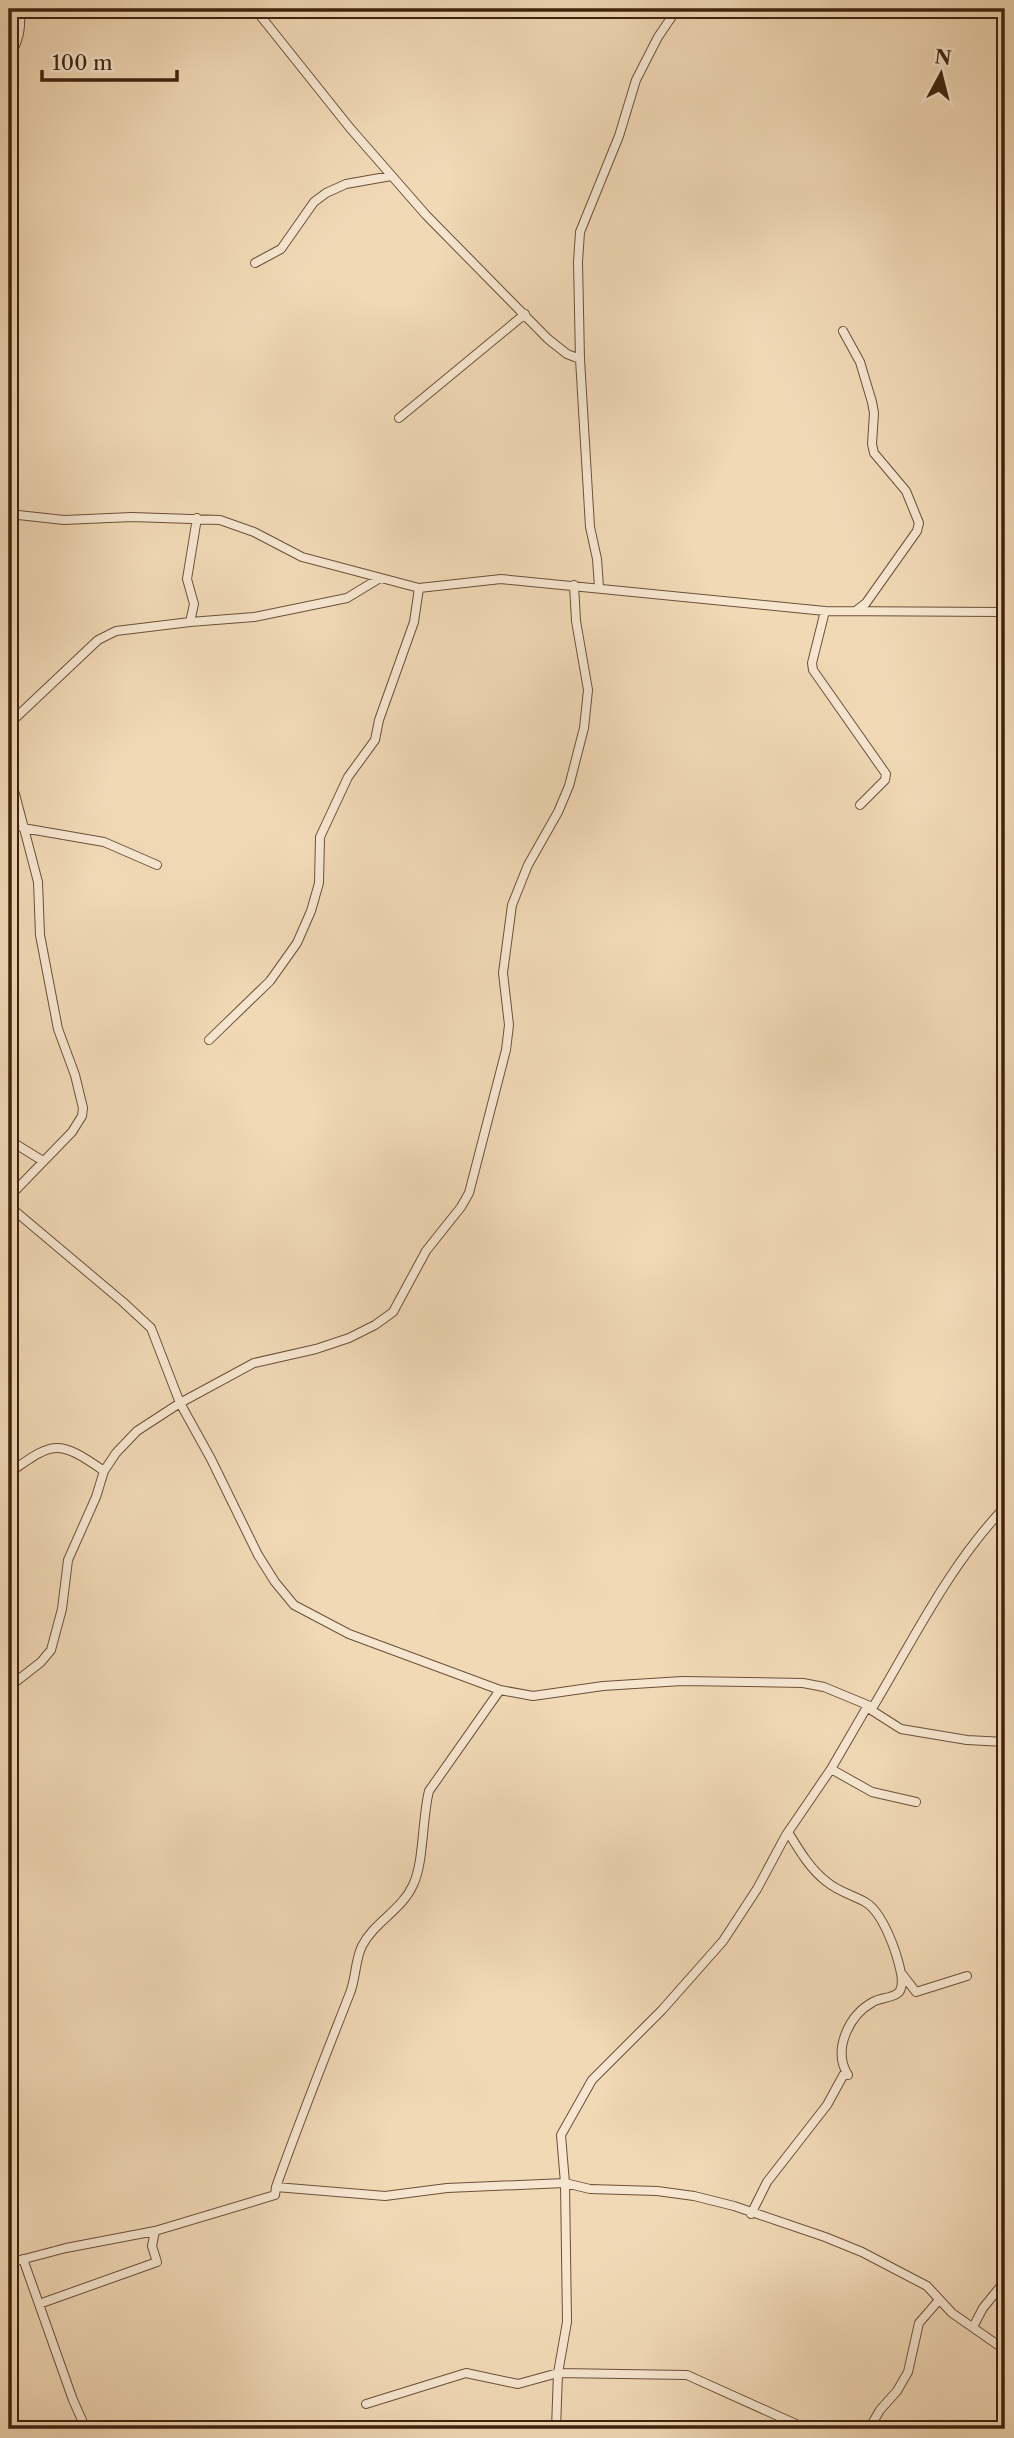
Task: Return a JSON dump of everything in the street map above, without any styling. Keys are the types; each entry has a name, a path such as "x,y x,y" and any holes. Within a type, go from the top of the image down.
{"street":[{"path":"9,55 18,41 20,9"},
{"path":"255,9 350,128 426,215 548,339 567,354 580,359"},
{"path":"599,587 597,559 590,527 580,359 580,232 619,136 636,80 658,37 677,9"},
{"path":"255,263 281,249 314,202 326,193 346,184 391,176"},
{"path":"399,418 525,314"},
{"path":"843,331 860,362 872,402 874,453 906,491 919,523 917,531 866,603 857,610"},
{"path":"9,514 64,520 220,520 254,532 302,556 419,588 501,579 825,611 1005,612"},
{"path":"190,622 194,604 187,579 197,518"},
{"path":"9,724 98,640 116,631 254,617 347,598 380,578"},
{"path":"9,1688 41,1662 51,1650 62,1609 68,1560 96,1497 104,1471 137,1431 180,1403 254,1363 316,1349 349,1338 375,1325 393,1312 426,1251 469,1193 506,1050 509,1025 503,973 512,905 528,865 558,812 569,786 584,728 587,690 576,621 574,585"},
{"path":"209,1040 270,981 297,943 311,911 319,883 320,837 348,777 375,740 379,720 414,622 419,588"},
{"path":"825,611 812,663 813,670 886,774 885,780 860,804"},
{"path":"9,781 38,882 40,936 58,1029 72,1066 83,1108 82,1116 72,1132 9,1197"},
{"path":"23,828 104,842 157,865"},
{"path":"9,1140 43,1161"},
{"path":"9,1206 151,1328 180,1403 258,1555 294,1605 349,1634 500,1690 533,1696 603,1686 682,1681 803,1683 824,1687 870,1707 901,1729 967,1740 1005,1742"},
{"path":"9,1474 42,1450 54,1447 75,1451 104,1471"},
{"path":"556,2429 558,2373 567,2322 565,2183 561,2135 592,2080 662,2010 723,1941 757,1889 788,1832 831,1769 945,1585 1005,1507"},
{"path":"9,2263 66,2248 155,2231 275,2195 294,2135 354,1983 360,1950 368,1937 402,1903 413,1886 418,1872 424,1810 429,1791 500,1690"},
{"path":"831,1769 872,1792 916,1802"},
{"path":"788,1832 805,1859 828,1883 877,1911 902,1974 916,1992 967,1976"},
{"path":"751,2214 767,2182 827,2105 844,2074 848,2075 841,2056 852,2021 870,2003 897,1994 901,1989 902,1974"},
{"path":"276,2187 385,2196 447,2188 565,2183 590,2189 657,2191 694,2196 734,2206 862,2252 927,2286 952,2313 1005,2350"},
{"path":"39,2304 157,2262 152,2246 155,2231"},
{"path":"23,2259 73,2400 86,2429"},
{"path":"973,2327 983,2308 1005,2281"},
{"path":"869,2429 908,2372 919,2323 939,2300"},
{"path":"366,2404 466,2373 518,2384 558,2373 687,2375 807,2429"}]}
